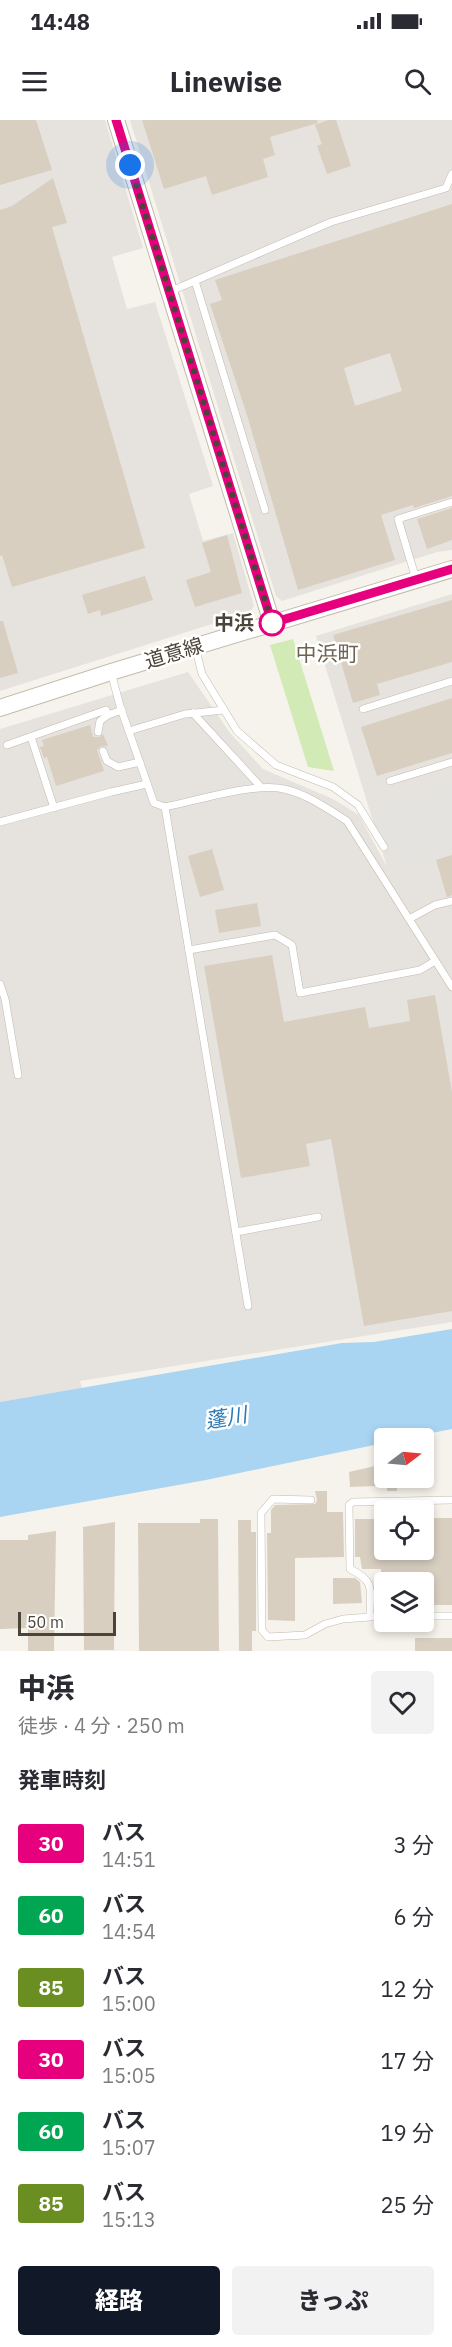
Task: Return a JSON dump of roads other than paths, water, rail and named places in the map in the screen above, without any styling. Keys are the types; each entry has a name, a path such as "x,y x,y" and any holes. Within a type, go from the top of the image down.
{"street":[{"path":"116,120 272,623"},
{"name":"道意線","path":"0,708 195,646 452,569"}],"lane":[{"path":"169,292 331,222 446,188 452,174"},
{"path":"195,281 265,510"},
{"path":"416,579 398,519 452,502"},
{"path":"195,646 202,674 237,730 276,765 333,787 358,805 384,847"},
{"path":"111,672 154,803 165,807 261,787 284,789 319,804 347,821 452,987"},
{"path":"363,709 452,681"},
{"path":"6,745 106,710 108,715"},
{"path":"98,732 100,721 122,710"},
{"path":"129,731 193,713 224,710"},
{"path":"193,713 261,787"},
{"path":"31,737 54,808"},
{"path":"103,751 107,761 118,767 140,762"},
{"path":"390,781 452,762"},
{"path":"0,822 147,784"},
{"path":"165,807 249,1306"},
{"path":"409,919 435,905 452,900"},
{"path":"189,950 275,935 292,945 300,993 420,970 435,961"},
{"path":"0,984 5,999 18,1075"},
{"path":"236,1232 318,1217"},
{"path":"311,1500 273,1499 261,1513 262,1630 268,1637 305,1635 325,1624 343,1619 374,1616"},
{"path":"370,1616 370,1584 365,1577 350,1569 349,1505 353,1502 452,1500"},
{"path":"434,1616 452,1616"}],"water":[{"name":"蓬川","path":"452,1329 452,1429 434,1433 434,1428 374,1428 374,1445 206,1480 0,1517 0,1402 342,1343 374,1342"}],"place":[{"name":"中浜","path":"272,623"}],"district":[{"name":"中浜町","path":"327,654"}]}
